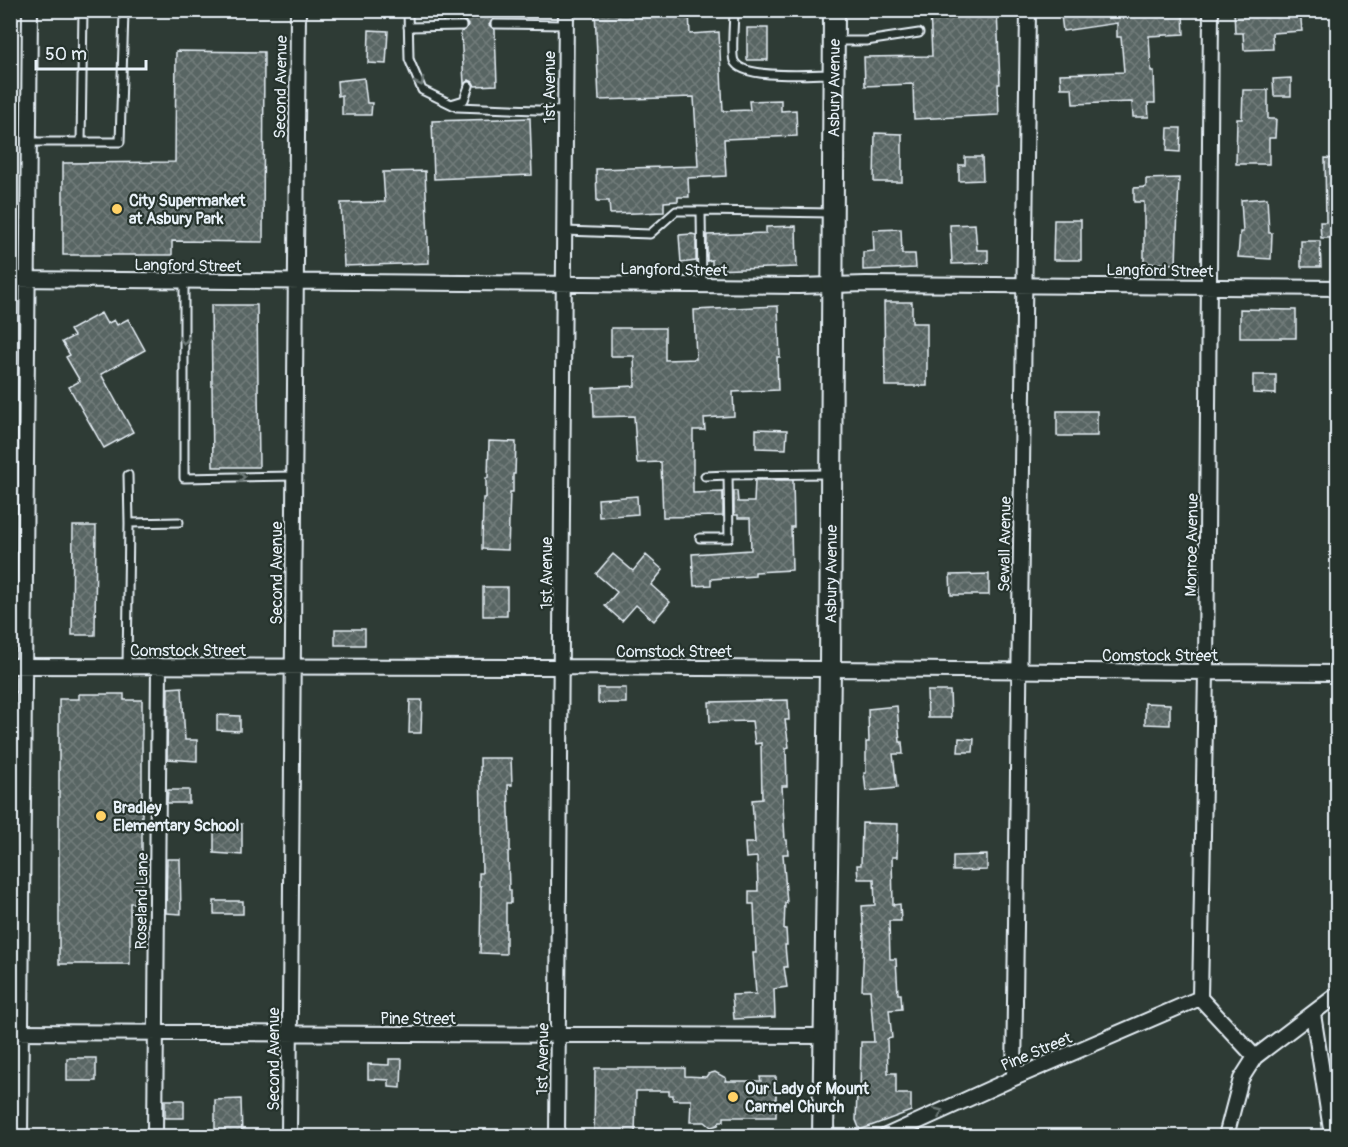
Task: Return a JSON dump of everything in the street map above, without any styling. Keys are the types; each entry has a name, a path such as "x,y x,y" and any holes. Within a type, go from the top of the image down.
{"main road":[{"name":"Asbury Avenue","path":"823,1137 830,669 834,10"}],"street":[{"path":"20,1137 16,1033 17,666 27,279 30,10"},
{"name":"Second Avenue","path":"289,1137 297,10"},
{"name":"Sewall Avenue","path":"1014,1078 1028,10"},
{"name":"Monroe Avenue","path":"1200,998 1206,672 1211,10"},
{"name":"1st Avenue","path":"557,1137 566,18"},
{"name":"Langford Street","path":"10,279 1338,288"},
{"name":"Comstock Street","path":"17,666 292,665 1338,673"},
{"name":"Roseland Lane","path":"155,1137 159,666"},
{"path":"1226,1137 1241,1079 1255,1057 1338,994"},
{"path":"1200,998 1255,1057"},
{"name":"Pine Street","path":"885,1137 1014,1078 1200,998"},
{"path":"1313,1014 1332,1137"},
{"name":"Pine Street","path":"16,1033 825,1036"}],"lane":[{"path":"81,141 83,10"},
{"path":"28,142 120,142 124,12 122,10"},
{"path":"408,10 409,59 422,90 457,107 566,111"},
{"path":"734,10 734,61 741,70 755,74 833,74"},
{"path":"495,24 566,18"},
{"path":"408,27 462,26"},
{"path":"833,41 866,41 919,33"},
{"path":"451,104 464,99 469,86"},
{"path":"565,231 650,234 676,211 832,213"},
{"path":"701,211 702,285"},
{"path":"184,281 184,478 294,476"},
{"path":"705,476 831,474"},
{"path":"127,666 128,475"},
{"path":"700,538 729,537 728,475"},
{"path":"129,523 179,522"}],"building":[{"path":"460,10 494,10 494,19 489,25 495,30 497,85 475,86 469,80 464,84 461,32 468,25 461,20"},
{"path":"595,10 689,10 690,34 719,32 723,111 750,110 749,101 781,100 781,111 796,110 797,136 724,139 726,176 688,178 689,197 678,197 678,201 664,202 664,212 610,214 609,201 597,201 596,169 698,166 694,97 599,100"},
{"path":"930,10 997,10 999,115 914,119 913,84 865,86 864,57 932,56"},
{"path":"1075,10 1091,10 1092,15 1119,10 1133,10 1133,16 1183,14 1184,34 1149,36 1151,71 1154,71 1155,103 1148,103 1149,117 1133,117 1132,102 1073,104 1072,88 1061,88 1060,74 1124,72 1121,37 1117,37 1117,23 1063,31 1061,15 1075,13"},
{"path":"1234,10 1300,10 1302,31 1272,33 1273,49 1244,50 1243,33 1235,33"},
{"path":"747,28 768,28 768,60 747,60"},
{"path":"369,30 388,31 386,64 368,63"},
{"path":"176,51 264,52 263,242 172,241 172,255 63,255 63,163 175,162"},
{"path":"364,78 367,103 372,103 371,115 342,115 342,95 338,96 337,81"},
{"path":"1291,78 1291,96 1274,96 1273,79"},
{"path":"1243,90 1268,90 1268,119 1276,119 1275,138 1269,138 1269,164 1236,164 1237,119 1242,119"},
{"path":"530,118 532,175 434,179 432,121"},
{"path":"1168,128 1181,128 1180,152 1167,151"},
{"path":"875,133 902,134 902,182 874,182"},
{"path":"965,157 982,157 983,180 959,181 959,165 965,165"},
{"path":"1325,158 1338,159 1338,238 1321,238 1320,222 1326,222"},
{"path":"425,171 429,263 344,266 341,203 385,202 383,172"},
{"path":"1179,178 1176,264 1144,263 1144,202 1134,202 1134,188 1146,187 1146,179"},
{"path":"1267,198 1269,233 1272,233 1271,259 1238,257 1240,232 1243,232 1241,200"},
{"path":"1054,220 1081,220 1081,260 1053,260"},
{"path":"975,224 977,250 988,250 988,263 952,264 950,225"},
{"path":"796,226 797,267 712,270 712,260 707,261 707,235 766,233 766,227"},
{"path":"901,229 902,254 915,254 916,268 863,270 863,252 874,251 873,230"},
{"path":"679,235 696,235 696,261 681,263"},
{"path":"1301,241 1320,241 1321,267 1301,267"},
{"path":"884,302 912,302 912,323 927,323 927,386 885,386"},
{"path":"211,305 257,305 259,467 213,467"},
{"path":"778,306 780,357 777,357 778,390 733,392 734,416 704,418 705,430 693,430 693,493 723,492 723,516 663,517 661,462 637,463 634,416 594,417 593,388 635,386 634,356 611,356 611,328 665,328 665,360 696,359 694,310"},
{"path":"1240,309 1296,310 1296,338 1240,338"},
{"path":"101,313 107,324 114,320 117,325 128,319 145,350 101,374 133,432 104,448 69,387 80,381 66,357 70,355 62,342 74,336 70,330"},
{"path":"1253,375 1276,375 1276,394 1253,393"},
{"path":"1057,411 1097,411 1097,436 1057,436"},
{"path":"756,429 787,430 786,449 756,448"},
{"path":"489,441 516,442 513,492 510,492 508,550 482,549 483,498 486,498"},
{"path":"755,480 793,480 792,570 755,572 755,576 711,579 711,585 694,586 692,554 751,550 750,518 738,518 738,515 734,515 734,491 737,491 738,502 754,502"},
{"path":"637,496 638,514 599,517 598,499"},
{"path":"73,526 96,526 95,635 72,635"},
{"path":"613,554 633,571 646,555 663,570 651,585 670,602 654,621 636,605 622,621 605,606 617,592 596,574"},
{"path":"989,574 989,595 951,595 950,575"},
{"path":"483,587 507,587 507,616 483,616"},
{"path":"335,629 365,629 365,645 335,645"},
{"path":"182,687 185,740 197,740 197,761 167,759 168,688"},
{"path":"598,688 626,688 626,703 598,703"},
{"path":"927,691 950,691 951,718 928,718"},
{"path":"79,694 124,694 124,700 142,700 142,903 130,903 130,964 59,964 59,699 79,699"},
{"path":"410,700 422,700 421,733 409,733"},
{"path":"788,700 789,720 785,720 789,747 786,748 787,786 782,786 788,854 783,854 787,903 785,903 784,929 786,929 787,967 784,967 787,987 774,989 775,1017 734,1019 732,995 756,994 753,953 756,953 754,904 749,904 749,891 758,891 757,857 746,858 745,843 755,843 752,800 762,799 761,743 755,744 752,721 710,722 709,702"},
{"path":"1145,703 1170,704 1170,725 1145,724"},
{"path":"897,706 903,754 893,754 897,788 866,791 864,773 866,773 866,742 869,742 868,709"},
{"path":"217,715 240,716 240,731 217,730"},
{"path":"959,738 974,739 973,752 958,752"},
{"path":"480,758 511,758 512,785 508,785 510,852 508,852 511,903 506,903 506,954 480,953 481,886 479,886 479,873 482,873"},
{"path":"168,790 189,790 189,803 167,803"},
{"path":"862,823 898,824 897,857 892,857 893,905 900,904 901,921 889,921 890,959 896,959 898,994 901,994 902,1009 889,1010 892,1038 887,1039 888,1073 896,1073 896,1094 911,1094 911,1111 860,1130 856,1120 857,1093 860,1093 861,1042 874,1042 870,990 862,990 864,940 862,906 875,905 874,879 858,879 857,865 861,865"},
{"path":"214,824 242,824 242,855 214,853"},
{"path":"987,855 987,870 953,871 953,856"},
{"path":"167,859 180,859 181,914 166,913"},
{"path":"214,901 243,901 243,914 214,914"},
{"path":"67,1058 96,1058 96,1081 67,1081"},
{"path":"389,1059 402,1059 401,1088 389,1087 389,1080 368,1079 368,1064 389,1065"},
{"path":"595,1068 685,1068 685,1076 706,1077 715,1072 726,1078 725,1081 761,1081 760,1077 776,1077 776,1117 724,1117 724,1121 711,1127 705,1122 690,1122 691,1100 673,1100 673,1095 669,1095 669,1091 636,1091 635,1137 594,1137"},
{"path":"241,1099 242,1137 215,1137 215,1100"},
{"path":"165,1100 184,1100 184,1118 165,1118"}],"place":[{"name":"City Supermarket at Asbury Park","path":"117,209"},
{"name":"Bradley Elementary School","path":"101,816"},
{"name":"Our Lady of Mount Carmel Church","path":"733,1097"}]}
